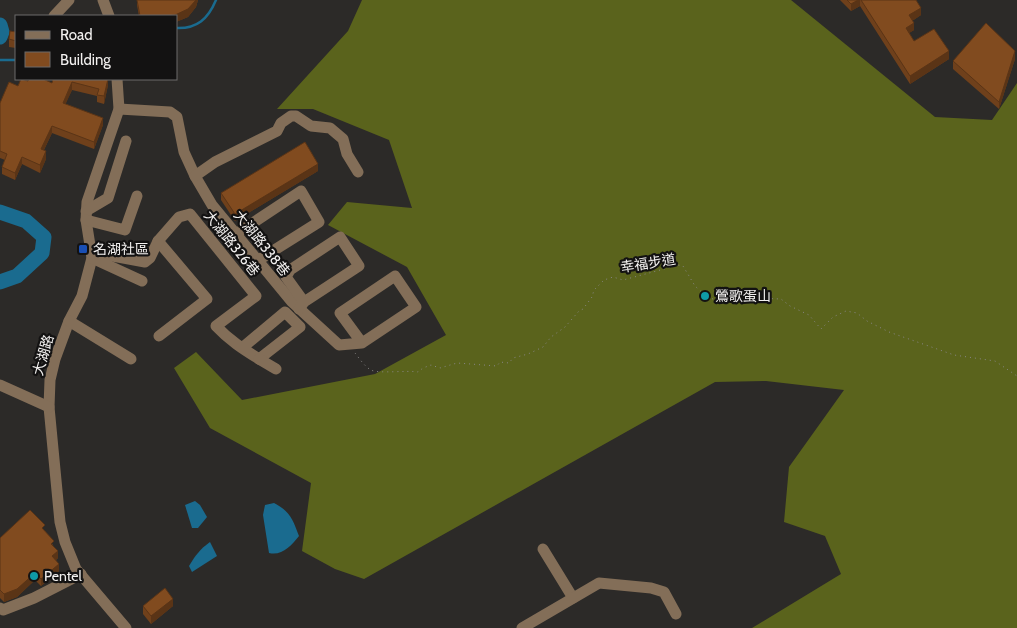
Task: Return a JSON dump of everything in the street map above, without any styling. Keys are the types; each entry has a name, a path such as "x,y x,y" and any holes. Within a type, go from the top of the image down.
{"street":[{"path":"55,15 69,0"},
{"path":"103,0 109,15"},
{"name":"大湖路","path":"118,80 119,104 87,202 86,216 91,255 82,296 55,359 50,380 48,408 60,522 65,542 76,569 126,628"},
{"name":"大湖路338巷","path":"119,104 170,112 177,117 184,152 212,206 257,261 339,345 347,346"},
{"path":"195,176 215,162 277,130 281,123 291,116 296,116 310,126 330,128 336,133 342,139 347,154 358,172"},
{"path":"86,216 108,198 126,141"},
{"path":"236,234 301,191 319,222 257,261"},
{"path":"86,216 125,230 137,196"},
{"name":"大湖路326巷","path":"91,255 145,262 150,258 158,241 179,217 190,214 256,296 216,326 228,339 276,370"},
{"path":"340,237 359,266 301,305 286,277 290,270 340,237"},
{"path":"158,241 207,299 159,336"},
{"path":"91,255 142,281"},
{"path":"347,346 362,343 416,307 394,276 340,313 362,343"},
{"path":"242,348 285,312 300,327 259,359"},
{"path":"70,322 131,359"},
{"path":"0,385 48,408"},
{"path":"543,549 573,598"},
{"path":"0,608 3,610 34,598 81,574"},
{"path":"522,628 599,583 651,588 664,592 676,614"}],"path":[{"name":"幸福步道","path":"347,346 371,370 376,372 390,371 399,373 407,370 418,372 431,366 440,368 457,363 497,366 500,362 508,363 513,358 528,354 543,346 551,336 565,327 583,309 592,297 594,290 604,280 613,277 623,280 678,265 683,266 695,286 708,298 724,301 755,298 781,299 790,306 810,314 821,328 833,317 846,311 857,313 867,321 889,332 954,355 995,361 1017,376"}],"green space":[{"path":"362,0 791,0 935,117 992,120 1017,83 1017,628 752,628 841,574 825,536 784,522 789,467 844,390 766,381 715,382 364,579 335,569 302,551 311,483 210,428 174,368 196,352 242,400 375,374 446,335 407,267 328,225 347,202 412,208 389,140 313,109 277,109 348,31"}],"water":[{"path":"195,501 200,505 207,517 198,528 192,528 185,505"},
{"path":"274,503 284,509 290,516 299,536 282,552 274,554 269,553 263,515 265,505"},
{"path":"210,542 217,556 192,572 189,566 203,547"}],"building":[{"path":"137,0 196,0 188,9 175,15 140,15"},
{"path":"847,0 858,0 851,4"},
{"path":"861,0 916,0 921,8 909,15 914,23 906,28 914,41 934,29 949,51 910,76"},
{"path":"986,23 1015,51 999,102 953,61"},
{"path":"10,31 15,32 15,41 9,39"},
{"path":"21,80 45,80 52,83 53,80 108,80 104,96 97,95 99,89 72,82 63,103 103,118 94,142 52,126 41,149 46,151 40,165 22,157 15,173 2,167 7,154 0,151 0,103 9,82 18,86"},
{"path":"305,142 318,164 235,214 221,193"},
{"path":"30,510 45,525 42,528 54,541 51,544 58,551 52,556 59,564 41,579 35,573 17,589 4,594 0,590 0,538"},
{"path":"165,588 173,599 151,616 143,606"}],"waterway":[{"path":"178,28 190,27 201,22 209,13 216,0"},
{"path":"0,25 2,32 0,37"},
{"path":"0,60 15,60"},
{"path":"0,212 26,221 44,237 42,253 17,276 0,282"}],"place":[{"name":"名湖社區","path":"83,249"},
{"name":"鶯歌蛋山","path":"705,296"},
{"name":"Pentel","path":"34,576"}]}
